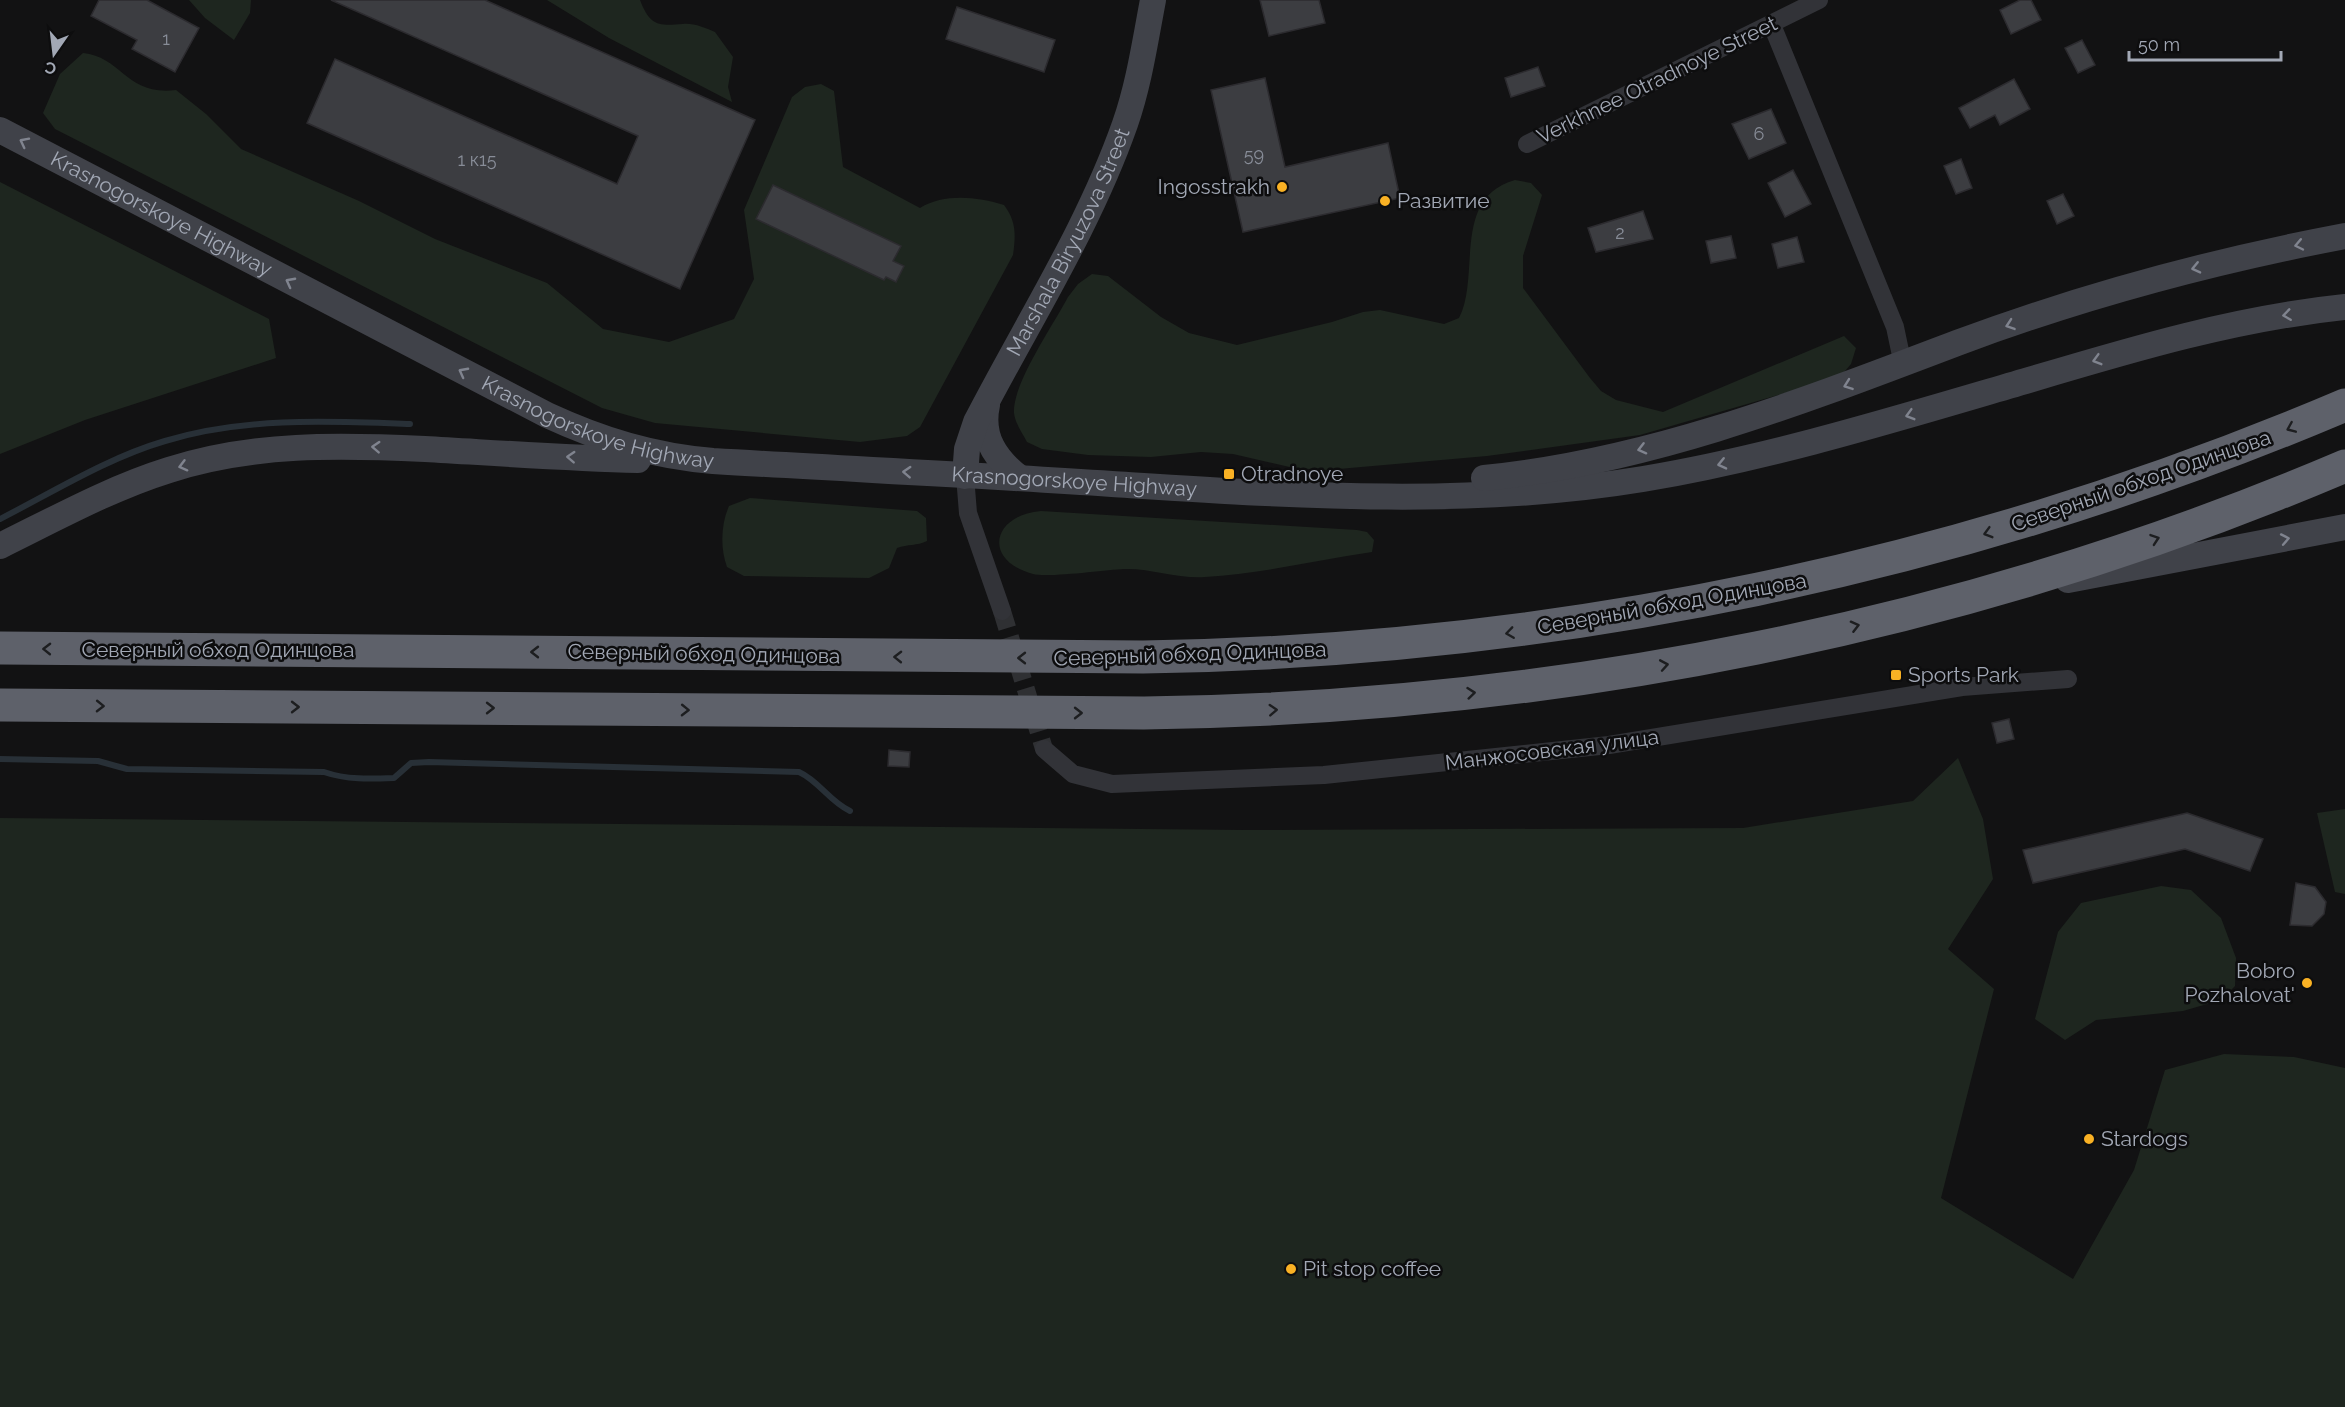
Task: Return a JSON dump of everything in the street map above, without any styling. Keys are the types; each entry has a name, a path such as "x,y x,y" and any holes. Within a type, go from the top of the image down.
{"highway":[{"name":"Северный обход Одинцова","path":"0,648 1143,657 1318,651 1487,635 1587,622 1744,592 1944,546 2054,513 2193,466 2345,405"},
{"path":"0,705 956,714 1232,712 1322,707 1505,690 1596,677 1819,635 1959,600 2193,526 2345,466"}],"main road":[{"name":"Marshala Biryuzova Street","path":"965,476 967,449 976,422 1077,236 1107,170 1125,123 1141,66 1153,0"},
{"name":"Krasnogorskoye Highway","path":"0,130 573,427 646,452 713,461 1256,491"},
{"path":"1256,491 1437,482 1569,466 1734,423 2118,289 2180,271 2345,236"},
{"path":"1256,491 1347,495 1504,493 1639,480 1776,452 2193,333 2267,318 2345,308"},
{"path":"993,389 985,423 987,437 1003,465 1020,478"},
{"path":"0,546 143,479 198,462 252,451 360,446 713,461"},
{"path":"1959,600 2345,527"}],"street":[{"name":"Verkhnee Otradnoye Street","path":"1527,144 1819,0"},
{"path":"1772,25 1895,327 1903,365"},
{"path":"965,476 968,513 1002,611"},
{"name":"Манжосовская улица","path":"1044,749 1073,774 1112,784 1324,775 1609,745 1962,687 2068,679"}],"shaded area":[{"path":"189,0 251,0 250,13 234,40 205,18"},
{"path":"547,0 640,0 651,20 667,25 691,24 715,32 733,57 728,87 732,102 609,38"},
{"path":"83,53 107,61 135,82 146,87 176,90 206,114 241,149 359,201 435,239 547,283 603,329 669,342 734,319 754,279 744,210 792,97 805,87 821,84 834,91 843,167 920,208 950,198 972,198 1004,205 1014,228 1013,255 920,427 907,436 860,442 655,423 602,408 55,129 43,113 60,74"},
{"path":"1515,180 1531,183 1542,195 1523,256 1523,288 1590,378 1601,391 1616,400 1663,412 1844,336 1856,348 1851,364 1840,377 1640,435 1487,456 1327,470 1294,468 1233,454 1201,452 1151,457 1088,455 1042,449 1027,442 1019,428 1014,413 1015,401 1035,354 1068,297 1078,284 1092,274 1108,276 1161,317 1189,333 1237,345 1332,322 1363,312 1380,310 1444,324 1459,318 1465,301 1471,240 1475,220 1482,203 1495,189"},
{"path":"0,182 269,319 276,358 85,420 0,454"},
{"path":"750,498 917,511 926,518 927,541 897,548 889,568 869,578 744,576 727,567 722,536 729,506"},
{"path":"1041,511 1357,530 1367,532 1374,540 1372,552 1226,575 1195,577 1124,569 1040,575 1017,567 1006,559 1000,549 999,539 1003,529 1012,521 1024,514"},
{"path":"1958,758 1983,819 1993,879 1948,949 1994,989 1941,1198 2073,1279 2134,1170 2165,1070 2224,1054 2294,1057 2345,1068 2345,1407 0,1407 0,818 1244,830 1743,828 1913,801"},
{"path":"2345,809 2345,894 2335,892 2317,813"},
{"path":"2161,886 2191,890 2221,918 2236,958 2235,986 2221,1000 2183,1011 2096,1020 2065,1040 2035,1019 2058,932 2081,903"}],"building":[{"path":"99,0 147,0 199,28 175,72 132,49 137,40 91,16"},
{"path":"331,0 485,0 755,120 680,289 307,123 335,59 617,184 638,136"},
{"path":"1260,0 1319,0 1325,23 1269,36"},
{"path":"2020,0 2031,0 2041,20 2011,34 2000,10"},
{"path":"957,7 1055,40 1044,72 946,39"},
{"path":"2082,40 2095,65 2078,73 2065,48"},
{"path":"1538,67 1545,86 1511,97 1505,78"},
{"path":"1265,78 1285,167 1388,143 1400,198 1243,232 1211,90"},
{"path":"2014,79 2030,109 2000,125 1995,115 1970,128 1959,108"},
{"path":"1771,109 1786,143 1749,159 1732,124"},
{"path":"1961,159 1972,188 1956,194 1944,166"},
{"path":"1793,170 1811,204 1785,217 1768,183"},
{"path":"773,185 901,246 893,261 904,266 896,282 886,277 884,280 756,219"},
{"path":"2063,194 2074,216 2057,224 2047,201"},
{"path":"1643,211 1653,239 1596,252 1588,228"},
{"path":"1731,236 1736,258 1711,263 1706,241"},
{"path":"1797,237 1804,262 1778,268 1772,244"},
{"path":"2009,719 2014,739 1997,743 1992,723"},
{"path":"889,750 910,752 909,767 888,766"},
{"path":"2187,813 2263,839 2250,871 2185,849 2033,883 2023,850"},
{"path":"2296,883 2315,887 2326,902 2324,914 2312,926 2290,925"}],"waterway":[{"path":"0,519 122,457 143,448 195,433 286,422 410,424"},
{"path":"0,759 98,761 127,769 324,772 367,779 394,778 411,763 429,762 799,772 850,811"}],"tunnel":[{"path":"1002,611 1044,749"}],"place":[{"name":"Ingosstrakh","path":"1282,187"},
{"name":"Развитие","path":"1385,201"},
{"name":"Otradnoye","path":"1229,474"},
{"name":"Sports Park","path":"1896,675"},
{"name":"Bobro Pozhalovat'","path":"2307,983"},
{"name":"Stardogs","path":"2089,1139"},
{"name":"Pit stop coffee","path":"1291,1269"}]}
